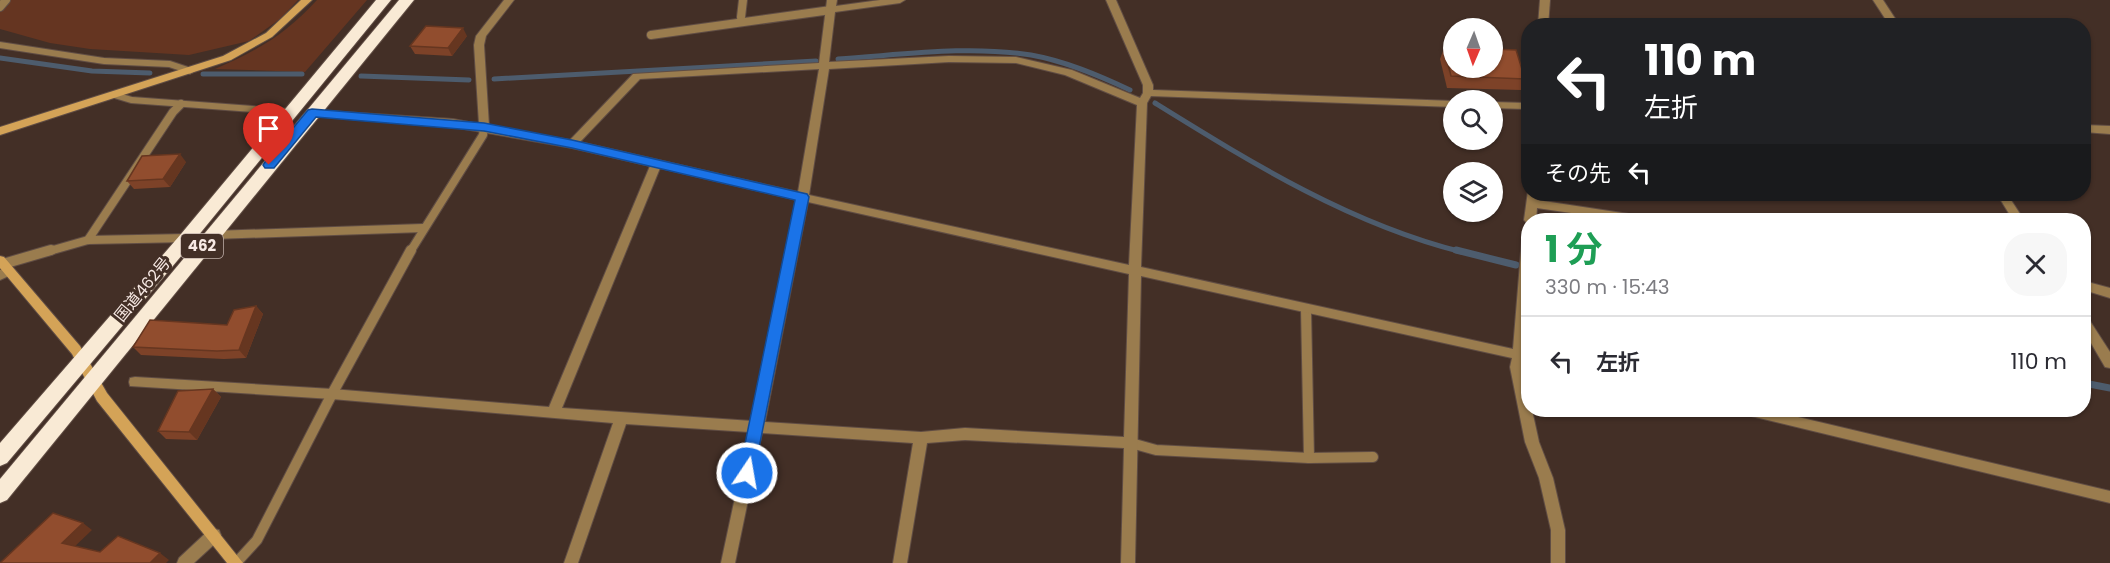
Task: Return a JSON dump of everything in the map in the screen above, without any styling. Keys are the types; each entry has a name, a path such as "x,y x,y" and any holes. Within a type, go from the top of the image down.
{"highway":[{"name":"国道462号","path":"0,457 187,238 384,0"},
{"name":"国道462号","path":"0,494 312,112 407,0"}],"street":[{"path":"0,132 227,58 253,45 283,25 307,0"},
{"path":"484,127 479,45 482,36 509,0"},
{"path":"728,563 802,197 825,66 831,5 900,0"},
{"path":"1111,0 1148,85 1145,98 1135,271 1128,563"},
{"path":"1544,18 1545,0"},
{"path":"1878,0 1890,18"},
{"path":"0,45 104,61 170,64 190,70"},
{"path":"572,144 637,76 949,59 1016,60 1068,72 1145,98 1443,104"},
{"path":"115,96 130,100 292,112"},
{"path":"1503,105 1521,106"},
{"path":"312,112 484,127 572,144 656,165 1521,355"},
{"path":"2091,129 2110,130"},
{"path":"553,413 656,165"},
{"path":"1547,201 1607,213"},
{"path":"3,268 83,361 102,397 236,563"},
{"path":"2091,288 2110,293"},
{"path":"2091,332 2110,363"},
{"path":"1521,360 1516,367 1521,390"},
{"path":"135,382 332,394 756,428 921,438 964,434 1131,443"},
{"path":"1527,417 1532,442 1546,478 1558,530 1558,563"},
{"path":"1776,417 2110,497"},
{"path":"572,563 621,418"},
{"path":"900,563 921,438"},
{"path":"184,563 214,535"}],"lane":[{"path":"0,7 6,0"},
{"path":"741,17 743,0"},
{"path":"651,35 831,5"},
{"path":"88,240 173,112 181,104"},
{"path":"236,563 257,540 332,394 423,228 483,135 484,127"},
{"path":"211,236 423,228"},
{"path":"3,268 88,240 187,238"},
{"path":"1306,309 1309,458"},
{"path":"1131,443 1156,450 1309,458 1373,457"}],"shaded area":[{"path":"0,0 298,0 280,19 249,41 189,55 90,49 50,43 0,29"},
{"path":"317,0 367,0 305,72 215,69 282,32"}],"building":[{"path":"426,26 463,28 448,48 410,46"},
{"path":"1503,49 1516,50 1521,66 1521,79 1500,78 1503,78"},
{"path":"180,154 163,179 127,181 142,156"},
{"path":"256,306 239,350 133,347 150,320 227,325 234,310"},
{"path":"213,389 189,432 158,431 178,391"},
{"path":"53,513 83,523 62,543 100,552 118,536 160,553 150,563 0,563"}],"waterway":[{"path":"838,59 958,51 1007,52 1031,55 1069,65 1130,90"},
{"path":"0,58 92,71 150,73"},
{"path":"494,79 816,61"},
{"path":"203,74 302,74"},
{"path":"361,76 469,80"},
{"path":"1155,103 1303,190 1380,225 1462,252"},
{"path":"1456,250 1516,265"},
{"path":"2091,384 2110,388"}],"route":[{"path":"269,165 312,112 484,127 572,144 802,197 747,473"}]}
